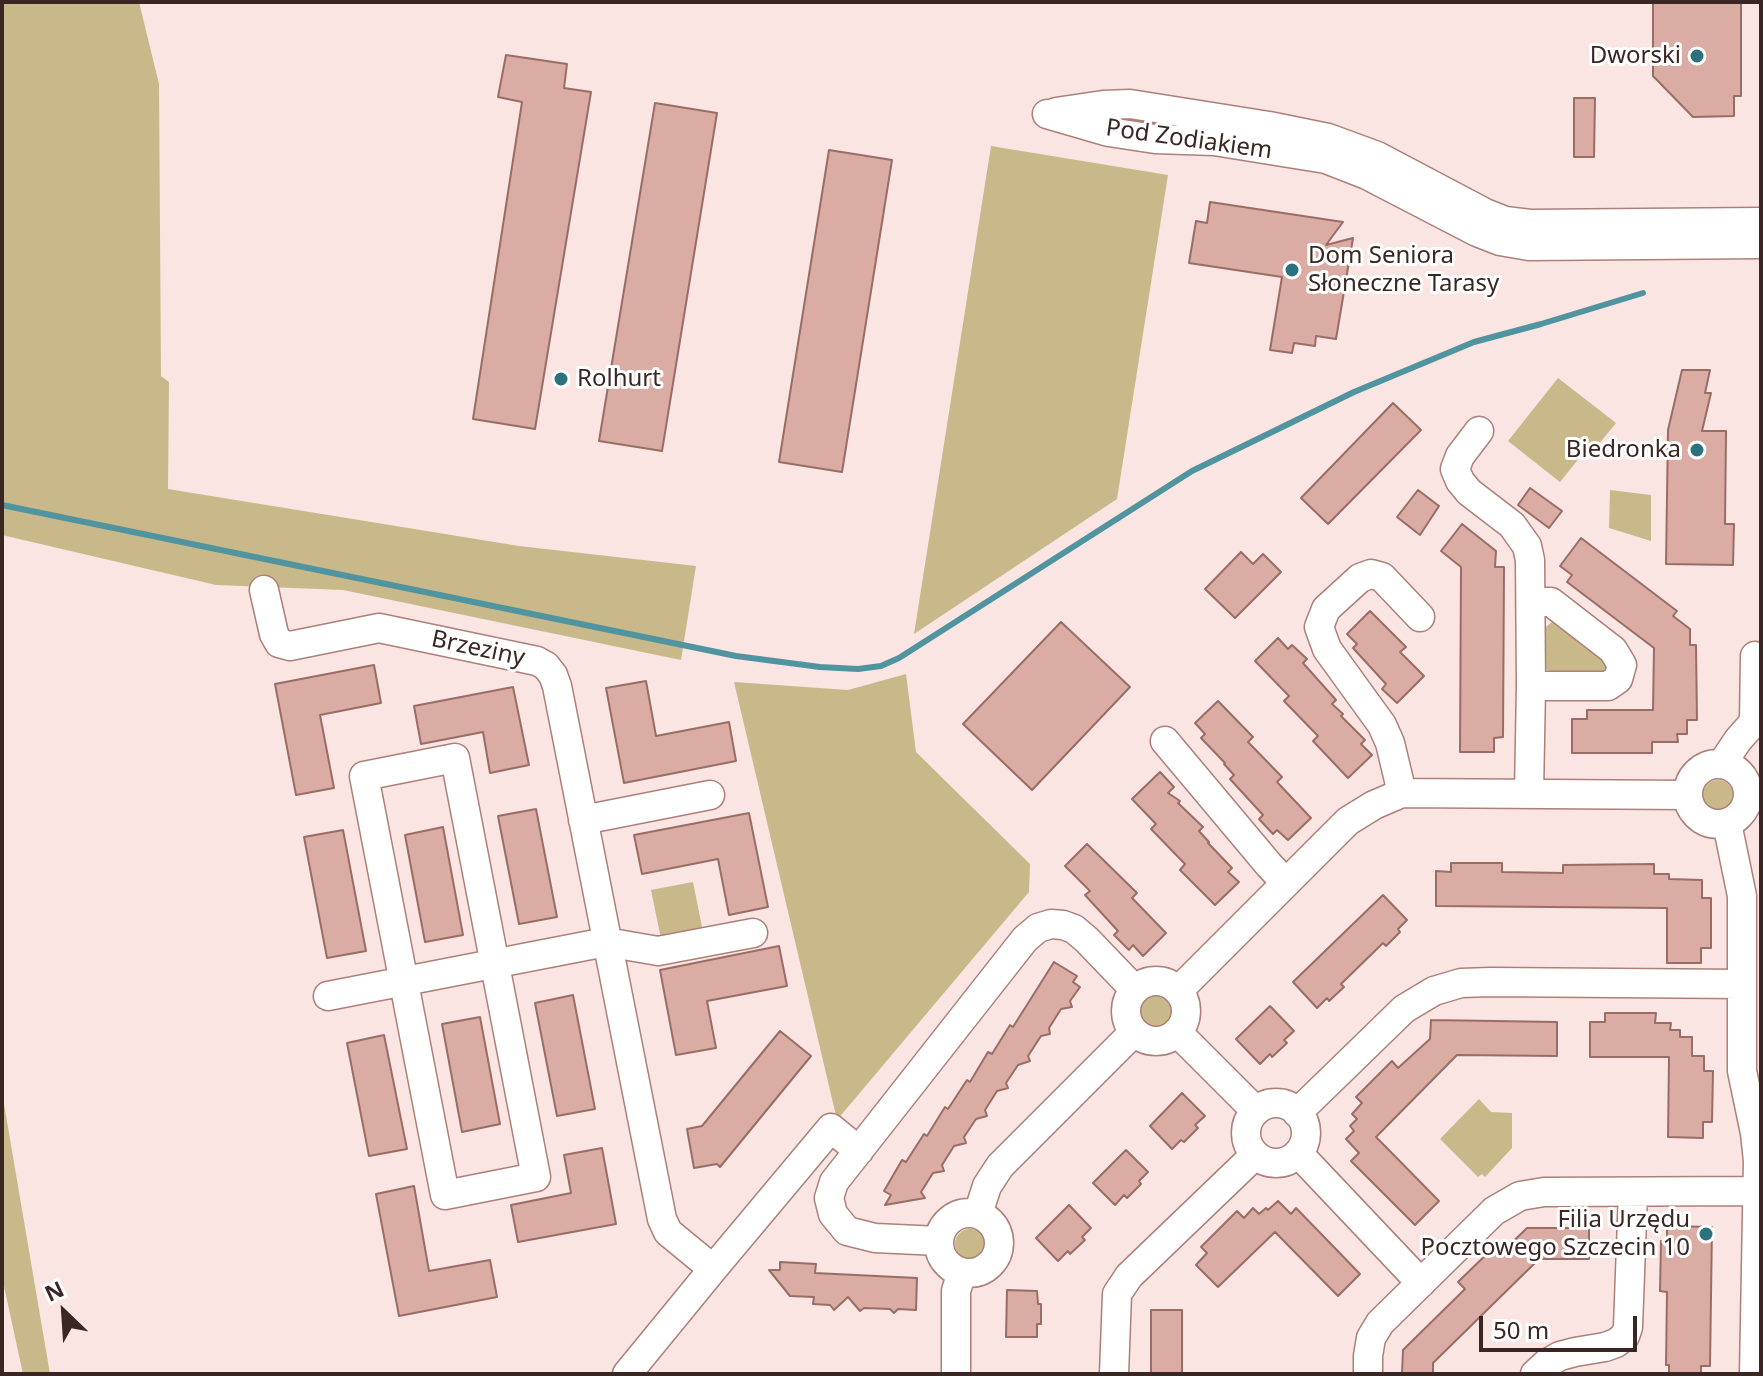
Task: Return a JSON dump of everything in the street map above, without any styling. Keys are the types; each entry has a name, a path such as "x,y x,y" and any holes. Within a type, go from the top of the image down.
{"street":[{"name":"Pod Zodiakiem","path":"1761,222 1518,223 1485,213 1377,156 1328,138 1130,104 1047,114 1109,132 1155,139 1214,141 1326,159 1367,175 1500,241 1529,246 1761,244"},
{"path":"1479,431 1460,456 1455,469 1469,492 1512,525 1527,546 1530,560 1529,794"},
{"path":"1402,793 1390,743 1382,725 1327,649 1319,627 1326,609 1360,578 1371,574 1382,577 1420,617"},
{"name":"Brzeziny","path":"264,590 279,643 290,646 379,628 537,661 553,675 662,1219 668,1232 713,1269"},
{"path":"1531,686 1608,686 1618,679 1622,665 1613,650 1551,602 1532,602"},
{"path":"1722,764 1754,722 1755,656"},
{"path":"1165,741 1286,883"},
{"path":"455,758 494,963 536,1177 445,1195 364,776 455,758"},
{"path":"1722,764 1743,777 1754,804 1727,823 1708,823 1694,812 1688,795 1698,772 1705,767 1722,764"},
{"path":"1178,991 1348,821 1402,793 1688,795"},
{"path":"583,820 710,795"},
{"path":"1727,823 1742,896 1742,1071 1758,1161 1754,1374"},
{"path":"939,1241 875,1238 847,1231 833,1214 829,1198 834,1182 1025,939 1038,928 1051,924 1074,929 1135,990"},
{"path":"328,996 606,942 658,951 753,933"},
{"path":"1152,981 1170,985 1178,991 1186,1007 1186,1016 1177,1032 1170,1038 1151,1041 1134,1032 1129,1025 1126,1006 1135,990 1152,981"},
{"path":"1297,1113 1404,1009 1434,991 1461,983 1742,984"},
{"path":"978,1214 987,1186 1000,1166 1134,1032"},
{"path":"1177,1032 1256,1111"},
{"path":"1272,1103 1281,1104 1297,1113 1305,1128 1303,1146 1298,1153 1282,1163 1263,1161 1249,1148 1246,1128 1256,1111 1272,1103"},
{"path":"627,1374 831,1128 859,1151"},
{"path":"1298,1153 1421,1283"},
{"path":"1114,1374 1117,1294 1129,1276 1255,1155"},
{"path":"1368,1374 1371,1338 1380,1323 1494,1211 1520,1196 1544,1192 1757,1191"},
{"path":"1535,1374 1560,1356 1605,1347 1625,1336 1628,1327 1633,1193"},
{"path":"967,1213 978,1214 986,1218 998,1233 998,1251 988,1266 980,1271 962,1272 948,1264 939,1241 948,1222 967,1213"},
{"path":"956,1374 956,1291 962,1272"}],"shaded area":[{"path":"2,2 139,2 159,84 161,376 169,382 168,489 519,546 696,566 681,660 343,590 216,585 2,535"},
{"path":"991,146 1168,175 1117,499 914,634"},
{"path":"1558,378 1616,423 1586,460 1581,456 1560,482 1508,441"},
{"path":"1610,490 1651,495 1651,541 1609,528"},
{"path":"1559,621 1605,653 1607,669 1604,672 1552,673 1543,667 1542,630"},
{"path":"906,674 916,752 1030,864 1029,892 837,1120 734,682 848,690"},
{"path":"1718,780 1729,784 1733,795 1729,806 1718,810 1707,806 1703,795 1707,784"},
{"path":"693,882 703,932 661,939 651,890"},
{"path":"1156,995 1167,1000 1172,1011 1167,1022 1156,1027 1145,1022 1140,1011 1145,1000"},
{"path":"2,1092 50,1374 23,1374 2,1277"},
{"path":"1479,1099 1491,1112 1512,1113 1512,1148 1485,1177 1482,1174 1478,1177 1440,1139"},
{"path":"970,1229 981,1233 985,1244 981,1255 970,1259 959,1255 955,1244 959,1233"}],"building":[{"name":"Dworski","path":"1653,2 1741,2 1741,96 1734,96 1734,116 1693,117 1653,76"},
{"path":"506,55 567,64 564,88 591,92 535,429 473,419 522,102 498,97"},
{"path":"1574,98 1595,98 1594,157 1574,157"},
{"path":"655,103 717,113 662,451 599,441"},
{"path":"829,150 892,160 842,472 779,462"},
{"name":"Dom Seniora Słoneczne Tarasy","path":"1210,202 1343,222 1326,245 1353,238 1336,339 1316,336 1315,346 1294,343 1292,353 1270,350 1282,277 1189,263 1196,221 1207,223"},
{"name":"Biedronka","path":"1682,370 1710,370 1705,393 1711,393 1702,431 1726,431 1725,524 1734,524 1733,565 1666,564 1668,430"},
{"path":"1393,403 1421,430 1328,524 1301,498"},
{"path":"1530,488 1562,511 1549,528 1518,505"},
{"path":"1418,490 1439,506 1420,535 1397,517"},
{"path":"1462,524 1496,551 1495,567 1504,567 1503,737 1494,738 1494,752 1460,752 1461,567 1441,551"},
{"path":"1581,538 1677,611 1673,616 1690,629 1690,645 1696,645 1697,720 1687,720 1687,734 1677,734 1678,742 1652,742 1652,753 1572,753 1572,719 1587,719 1587,710 1653,710 1654,648 1567,582 1572,575 1560,566"},
{"path":"1241,552 1253,564 1263,554 1281,572 1235,618 1205,589"},
{"path":"1370,611 1406,647 1400,652 1424,676 1397,703 1382,689 1386,684 1353,648 1357,644 1347,634"},
{"path":"1061,622 1130,687 1032,790 963,724"},
{"path":"1278,638 1288,649 1292,645 1307,659 1303,663 1336,700 1332,704 1365,740 1361,744 1372,755 1348,778 1313,741 1318,736 1284,701 1289,696 1255,661"},
{"path":"374,665 381,703 320,715 334,788 296,795 275,684"},
{"path":"646,681 656,736 729,722 736,761 624,783 606,688"},
{"path":"513,687 529,765 490,773 483,732 421,744 414,706"},
{"path":"1218,701 1253,737 1248,742 1282,777 1277,782 1311,818 1288,840 1277,830 1273,834 1259,819 1263,815 1230,779 1234,775 1201,738 1205,734 1195,723"},
{"path":"1160,772 1174,787 1168,793 1180,801 1178,803 1203,827 1199,831 1232,868 1228,872 1239,882 1215,905 1180,870 1185,864 1151,829 1156,824 1132,799"},
{"path":"536,809 557,917 519,924 498,816"},
{"path":"749,813 768,907 729,915 718,859 642,874 634,835"},
{"path":"443,827 463,935 425,942 405,835"},
{"path":"343,830 366,951 327,958 304,837"},
{"path":"1087,844 1137,893 1132,898 1166,933 1143,956 1133,945 1129,950 1114,935 1118,931 1085,895 1090,891 1065,866"},
{"path":"1451,863 1502,863 1502,872 1563,873 1563,865 1654,864 1654,874 1669,874 1669,879 1702,880 1702,898 1711,898 1711,948 1701,948 1701,963 1667,963 1667,908 1436,906 1436,871 1451,872"},
{"path":"1383,895 1407,920 1398,929 1400,932 1386,946 1383,943 1341,984 1344,987 1317,1008 1293,982"},
{"path":"779,946 787,986 707,1001 716,1048 676,1055 660,970"},
{"path":"1054,962 1077,976 1073,982 1080,987 1070,1001 1072,1007 1061,1009 1049,1028 1050,1034 1041,1036 1028,1056 1030,1061 1018,1065 1006,1083 1008,1088 997,1091 985,1110 987,1116 976,1119 964,1137 966,1143 954,1146 942,1165 944,1171 933,1173 921,1192 925,1198 885,1205 891,1195 884,1191 902,1160 906,1162 945,1107 948,1109 967,1080 970,1082 988,1052 992,1054 1010,1025 1013,1027"},
{"path":"573,995 595,1109 557,1116 535,1003"},
{"path":"1270,1006 1294,1031 1284,1040 1287,1043 1260,1064 1236,1039"},
{"path":"1605,1013 1656,1013 1655,1023 1671,1023 1670,1030 1680,1030 1680,1037 1692,1037 1692,1056 1704,1056 1704,1071 1713,1071 1712,1122 1703,1122 1703,1138 1668,1137 1669,1057 1590,1057 1590,1022 1605,1022"},
{"path":"480,1017 500,1124 462,1132 442,1024"},
{"path":"1431,1020 1557,1022 1557,1056 1457,1055 1376,1137 1439,1201 1415,1225 1351,1161 1359,1153 1346,1139 1354,1131 1350,1126 1357,1119 1352,1114 1362,1103 1356,1097 1392,1061 1398,1068 1430,1039"},
{"path":"780,1031 811,1056 720,1167 717,1164 694,1168 687,1129 702,1126"},
{"path":"384,1035 407,1149 369,1156 347,1043"},
{"path":"1182,1093 1205,1116 1184,1142 1181,1140 1172,1149 1150,1126"},
{"path":"602,1148 616,1224 518,1242 511,1205 571,1193 564,1155"},
{"path":"1126,1150 1148,1172 1127,1198 1124,1195 1115,1205 1093,1183"},
{"path":"414,1186 429,1271 490,1260 497,1297 399,1316 376,1194"},
{"path":"1278,1201 1291,1214 1296,1208 1360,1274 1338,1296 1275,1232 1218,1287 1196,1265 1207,1253 1201,1247 1237,1211 1244,1218 1253,1208 1259,1214"},
{"path":"1069,1205 1091,1228 1082,1237 1085,1240 1058,1261 1036,1238"},
{"path":"1667,1226 1712,1227 1710,1366 1701,1366 1701,1374 1669,1374 1669,1365 1666,1365 1667,1292 1660,1291 1661,1241 1667,1241"},
{"path":"1527,1228 1589,1228 1589,1259 1539,1259 1433,1363 1433,1374 1402,1374 1403,1350 1465,1289 1458,1282 1494,1247 1500,1254"},
{"path":"780,1262 816,1264 815,1273 917,1278 916,1310 898,1309 894,1313 890,1309 864,1308 860,1311 848,1297 834,1310 830,1305 813,1304 814,1297 790,1296 769,1270 780,1270"},
{"path":"1007,1290 1037,1291 1038,1304 1041,1304 1041,1324 1037,1324 1037,1337 1006,1337"},
{"path":"1151,1310 1182,1310 1182,1374 1151,1374"}],"waterway":[{"path":"2,505 736,656 858,669 881,666 899,658 1192,471 1354,392 1474,342 1643,293"}],"place":[{"name":"Dworski","path":"1697,56"},
{"name":"Dom Seniora Słoneczne Tarasy","path":"1292,270"},
{"name":"Rolhurt","path":"561,379"},
{"name":"Biedronka","path":"1697,450"},
{"name":"Filia Urzędu Pocztowego Szczecin 10","path":"1706,1234"}]}
